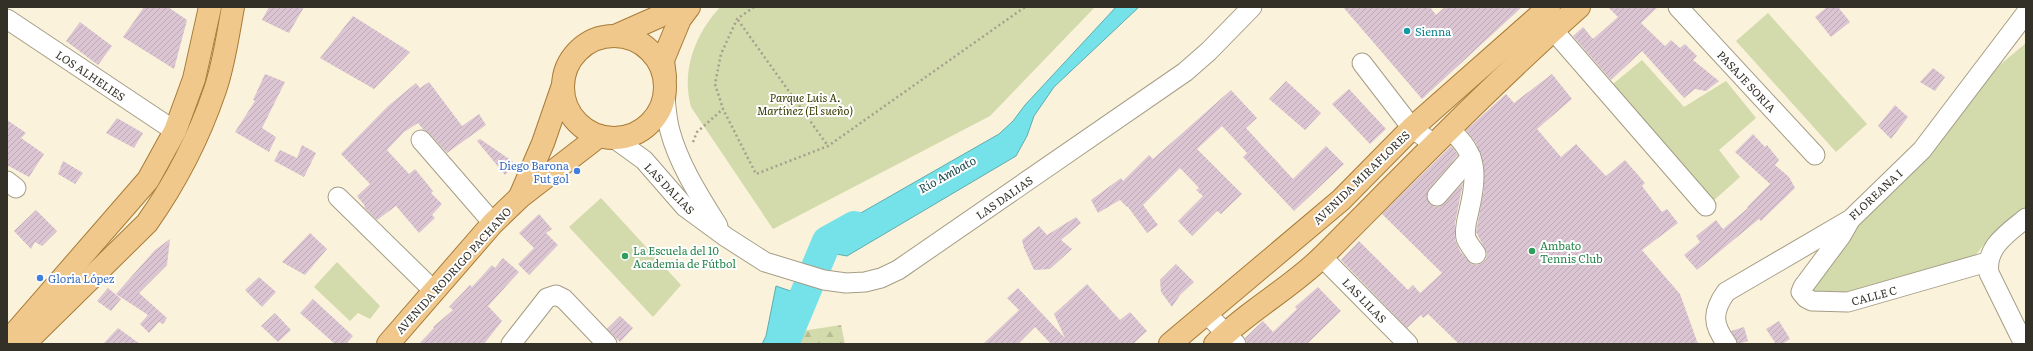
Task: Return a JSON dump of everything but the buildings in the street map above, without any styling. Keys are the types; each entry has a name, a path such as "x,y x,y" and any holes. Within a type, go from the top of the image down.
{"main road":[{"path":"11,343 148,180 175,131 194,79 210,7"},
{"path":"11,343 147,223 163,200 189,154 215,89 234,7"},
{"path":"672,7 658,17 615,36 599,38 584,46 572,57 567,67 562,88 565,104 573,118 585,130 607,138 632,135 647,127 658,113 665,87 663,60 680,19 689,7"},
{"name":"AVENIDA MIRAFLORES","path":"1170,344 1341,200 1412,128 1549,7"},
{"path":"1226,340 1322,256 1553,30 1579,7"},
{"path":"615,36 632,40 647,48 658,61 665,87"},
{"name":"AVENIDA RODRIGO PACHANO","path":"520,197 543,143 562,88"},
{"name":"AVENIDA RODRIGO PACHANO","path":"388,344 493,223 520,197 607,138"},
{"path":"1262,268 1282,290"}],"street":[{"name":"LAS DALIAS","path":"607,138 644,160 685,207 726,237 765,262 824,280 846,283 865,282 881,278 898,270 1185,72 1252,7"},
{"name":"PASAJE SORIA","path":"1678,7 1815,155"},
{"name":"FLOREANA I","path":"1727,344 1718,332 1715,313 1718,304 1726,292 1851,219 1922,150 2026,13"},
{"name":"LOS ALHELIES","path":"7,19 175,131"},
{"path":"1553,30 1706,206"},
{"path":"1362,63 1412,128 1435,145"},
{"name":"LAS DALIAS","path":"665,87 670,131 683,164 703,201 726,237"},
{"path":"1450,130 1462,140 1471,157 1475,169 1466,229 1466,239 1476,254"},
{"path":"420,140 493,223"},
{"path":"1437,196 1471,157"},
{"path":"338,197 434,291"},
{"path":"1341,200 1362,218"},
{"path":"2024,344 1989,273 1987,262 1997,243 2026,218"},
{"name":"CALLE C","path":"1851,219 1841,236 1803,287 1801,292 1806,298 1812,300 1848,302 1987,262"},
{"name":"LAS LILAS","path":"1322,256 1408,344"},
{"path":"511,344 547,298 556,295 564,299 607,344"},
{"path":"1207,314 1226,340"}],"path":[{"path":"754,7 737,19 721,54 715,84 723,109 756,174 828,146 1025,7"},
{"path":"737,19 828,146"},
{"path":"683,164 697,132 723,109"}],"green space":[{"name":"Parque Luis A. Martínez (El sueño)","path":"720,7 1095,7 990,116 773,229 691,107 688,93 688,80 692,54 704,29"},
{"path":"1768,13 1867,124 1836,152 1736,41"},
{"path":"2026,43 2026,220 1994,232 1974,257 1855,295 1812,295 1811,287 1839,242 1995,69"},
{"path":"1642,60 1684,107 1726,81 1756,118 1719,150 1740,177 1703,210 1602,93"},
{"name":"La Escuela del 10 Academia de Fútbol","path":"601,198 681,285 653,317 569,227"},
{"path":"337,262 380,306 370,319 358,313 350,321 314,287"},
{"path":"841,325 845,344 796,344 802,331"}],"water":[{"path":"1116,7 1139,7 1054,87 1034,116 1027,136 1016,156 847,256 814,250 824,234 999,134 1013,121 1025,105"},
{"path":"776,286 808,297 798,332 792,344 762,344 766,336"}],"waterway":[{"name":"Río Ambato","path":"784,344 827,241 854,226"}],"place":[{"name":"Sienna","path":"1407,31"},
{"name":"Diego Barona Fut gol","path":"577,171"},
{"name":"Ambato Tennis Club","path":"1532,251"},
{"name":"La Escuela del 10 Academia de Fútbol","path":"625,256"},
{"name":"Gloria López","path":"40,278"}]}
